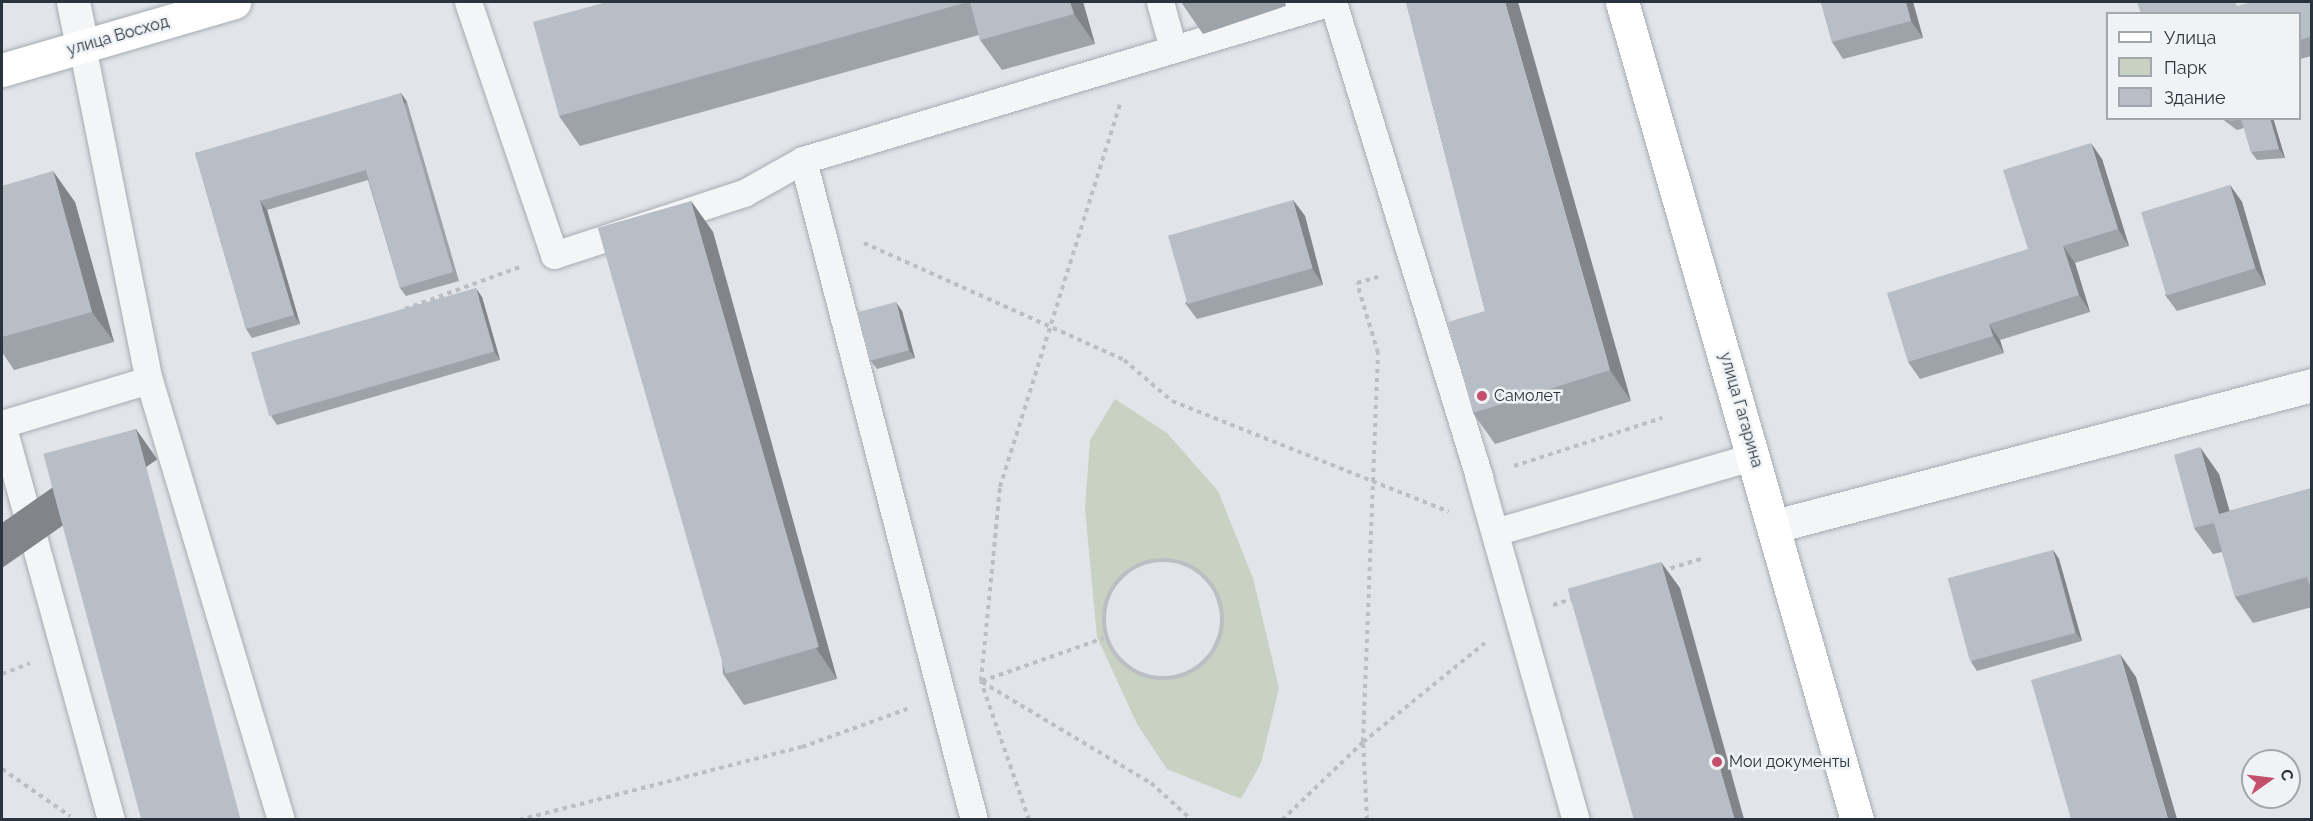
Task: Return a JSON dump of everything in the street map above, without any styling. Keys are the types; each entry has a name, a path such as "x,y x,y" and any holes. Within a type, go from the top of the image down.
{"street":[{"path":"73,2 82,46"},
{"name":"улица Восход","path":"2,70 234,2"},
{"name":"улица Гагарина","path":"1622,2 1755,456 1857,819"},
{"path":"1775,526 2312,385"}],"lane":[{"path":"468,2 554,255 744,193 803,160 1332,2 1479,478 1576,819"},
{"path":"1160,2 1173,49"},
{"path":"82,46 148,380 281,819"},
{"path":"803,160 822,225 974,819"},
{"path":"111,819 2,424 148,380"},
{"path":"1495,532 1755,456"}],"path":[{"path":"1029,819 981,681 1000,488 1134,61"},
{"path":"822,225 1050,324 1124,360 1172,401 1375,480 1495,532"},
{"path":"405,309 554,255"},
{"path":"1367,819 1363,742 1375,480 1378,353 1357,284 1415,265"},
{"path":"1479,478 1662,418"},
{"path":"1650,575 1704,558"},
{"path":"1176,559 1211,582 1223,622 1208,661 1170,680 1130,670 1104,638 1106,596 1134,565 1176,559"},
{"path":"1282,819 1363,742 1519,615 1584,595"},
{"path":"519,819 802,747 1104,638"},
{"path":"981,681 1151,783 1192,819"},
{"path":"2,769 76,819"}],"green space":[{"path":"1115,399 1167,433 1218,491 1253,578 1279,688 1261,763 1241,799 1167,769 1137,724 1097,637 1085,509 1090,440","holes":["1176,559 1211,582 1223,622 1207,661 1170,680 1130,671 1104,637 1106,596 1134,565"]}],"building":[{"path":"607,2 968,2 559,116 533,22"},
{"path":"970,2 1070,2 1074,14 980,40"},
{"path":"1406,2 1505,2 1610,370 1473,413 1448,322 1485,311"},
{"path":"1821,2 1906,2 1911,21 1832,42"},
{"path":"2137,2 2235,2 2237,6 2234,7 2235,12 2140,12"},
{"path":"2252,2 2312,2 2312,36 2301,40 2301,12 2235,12 2234,7"},
{"path":"401,93 453,272 400,288 366,170 260,201 294,315 246,329 195,153"},
{"path":"2241,120 2271,120 2279,149 2251,152"},
{"path":"2091,143 2118,229 2063,246 2079,295 1989,324 1993,336 1908,362 1887,293 2028,249 2003,170"},
{"path":"53,171 92,312 2,337 2,186"},
{"path":"2230,185 2255,268 2166,295 2141,212"},
{"path":"1293,200 1313,268 1188,304 1168,236"},
{"path":"691,201 819,647 726,674 598,228"},
{"path":"476,288 494,351 269,416 251,352"},
{"path":"896,302 909,350 870,361 857,312"},
{"path":"136,429 241,819 141,820 43,454"},
{"path":"2200,447 2219,514 2312,488 2312,592 2307,577 2235,597 2214,523 2194,528 2174,455"},
{"path":"2053,550 2075,633 1970,661 1948,578"},
{"path":"1661,562 1735,819 1634,820 1568,589"},
{"path":"2120,654 2168,819 2071,819 2031,680"}],"place":[{"name":"Самолет","path":"1482,396"},
{"name":"Мои документы","path":"1717,762"}]}
